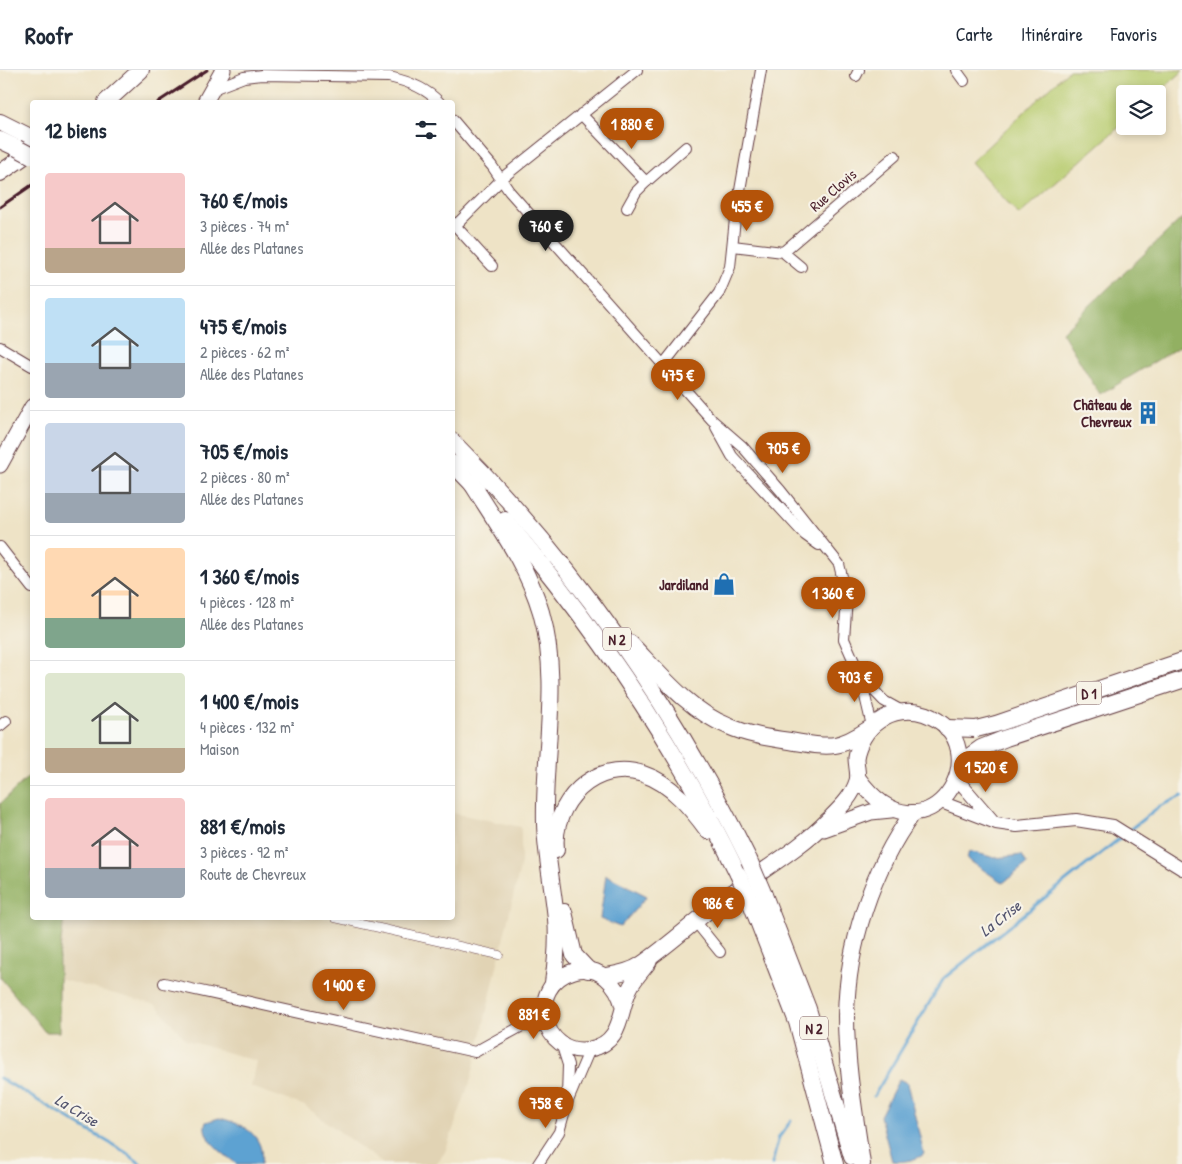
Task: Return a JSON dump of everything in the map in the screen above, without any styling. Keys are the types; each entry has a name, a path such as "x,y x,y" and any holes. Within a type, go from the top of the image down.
{"highway":[{"path":"102,100 132,70"},
{"path":"108,100 141,70"},
{"path":"0,122 30,137"},
{"path":"0,140 25,150 0,173"},
{"path":"0,180 30,158"},
{"name":"N 2","path":"455,444 521,515 596,608 670,719 715,794 749,860 757,899 797,1022 836,1164"},
{"name":"N 2","path":"455,466 537,558 607,652 694,790 738,874 757,899 808,1009 854,1164"},
{"path":"471,482 524,570 541,612 547,642 550,699 545,810 547,856 556,928 554,983"},
{"path":"596,608 685,699 705,714 727,726 763,736 829,747 850,742 871,728"},
{"name":"D 1","path":"947,728 976,729 996,724 1182,661"},
{"name":"D 1","path":"960,763 982,748 1006,738 1182,680"},
{"path":"588,970 574,955 566,928 555,846 556,830 561,813 570,798 584,784 603,774 623,771 654,778 673,792 693,812 738,874"},
{"path":"862,1164 848,1050 846,1015 849,978 854,952 871,893 892,844 913,813"}],"main road":[{"path":"206,100 223,70"},
{"path":"0,464 30,411"},
{"path":"604,976 639,966 695,921 818,831 848,799 858,778 858,752 871,728 886,716 902,711 918,712 934,718 947,728 956,744 960,763 957,780 941,802 928,809 913,813 891,810 863,814 818,831"},
{"path":"858,778 878,802 891,810"},
{"path":"623,1007 620,995 614,984 604,976 588,970 575,971 563,975 554,983 544,999 543,1009 547,1026 561,1043 580,1050 601,1046 618,1030 630,987 657,952"}],"street":[{"path":"455,222 502,179 637,70"},
{"path":"663,365 719,293 730,267 735,219 760,70"},
{"path":"956,70 964,81"},
{"path":"213,89 243,72 389,77 406,81 431,94 437,100"},
{"path":"581,114 646,182"},
{"path":"455,123 502,179 509,191 712,420 732,456 805,535 828,551 839,564 847,598 844,639 860,675 871,728"},
{"path":"627,208 636,192 686,148"},
{"name":"Rue Clovis","path":"783,252 895,156"},
{"path":"455,224 492,266"},
{"path":"733,246 783,252 801,267"},
{"path":"0,347 30,365"},
{"path":"0,547 30,585"},
{"path":"860,675 884,701 902,711"},
{"path":"957,780 996,823"},
{"path":"941,802 996,823 1017,826 1076,820 1113,826 1182,870"},
{"path":"344,920 499,955"},
{"path":"695,921 720,952"},
{"path":"164,983 475,1052 522,1026 543,1009"},
{"path":"522,1026 547,1026"},
{"path":"561,1043 568,1065 567,1103"},
{"path":"538,1164 559,1132 567,1103 590,1049"}],"shaded area":[{"path":"455,813 521,827 521,863 471,1079 445,1152 436,1164 383,1164 305,1106 251,1087 256,1061 186,1040 156,1005 59,979 64,920 455,920"}],"green space":[{"path":"1069,70 1182,70 1166,86 1116,85 1116,130 1019,215 971,162"},
{"path":"1182,218 1182,345 1100,395 1062,332"},
{"path":"30,775 30,920 64,920 59,959 59,1032 45,1032 0,977 0,804"}],"water":[{"path":"969,851 995,858 1022,855 1027,864 1003,883 967,859"},
{"path":"606,875 647,896 620,927 600,919"},
{"path":"899,1079 907,1083 924,1154 900,1162 892,1161 880,1116"},
{"path":"219,1118 244,1127 256,1138 262,1154 261,1164 237,1164 215,1146 206,1134 205,1128 206,1122"}],"waterway":[{"name":"La Crise","path":"1128,831 1160,806 1182,796"},
{"name":"La Crise","path":"874,1096 944,978 1124,835"},
{"name":"La Crise","path":"0,1078 125,1152 141,1164"},
{"name":"La Crise","path":"772,1164 779,1137 791,1121"}],"railway":[{"path":"161,100 207,70"},
{"path":"0,207 30,186"}],"place":[{"name":"Château de Chevreux","path":"1148,413"},
{"name":"Jardiland","path":"724,584"}]}
